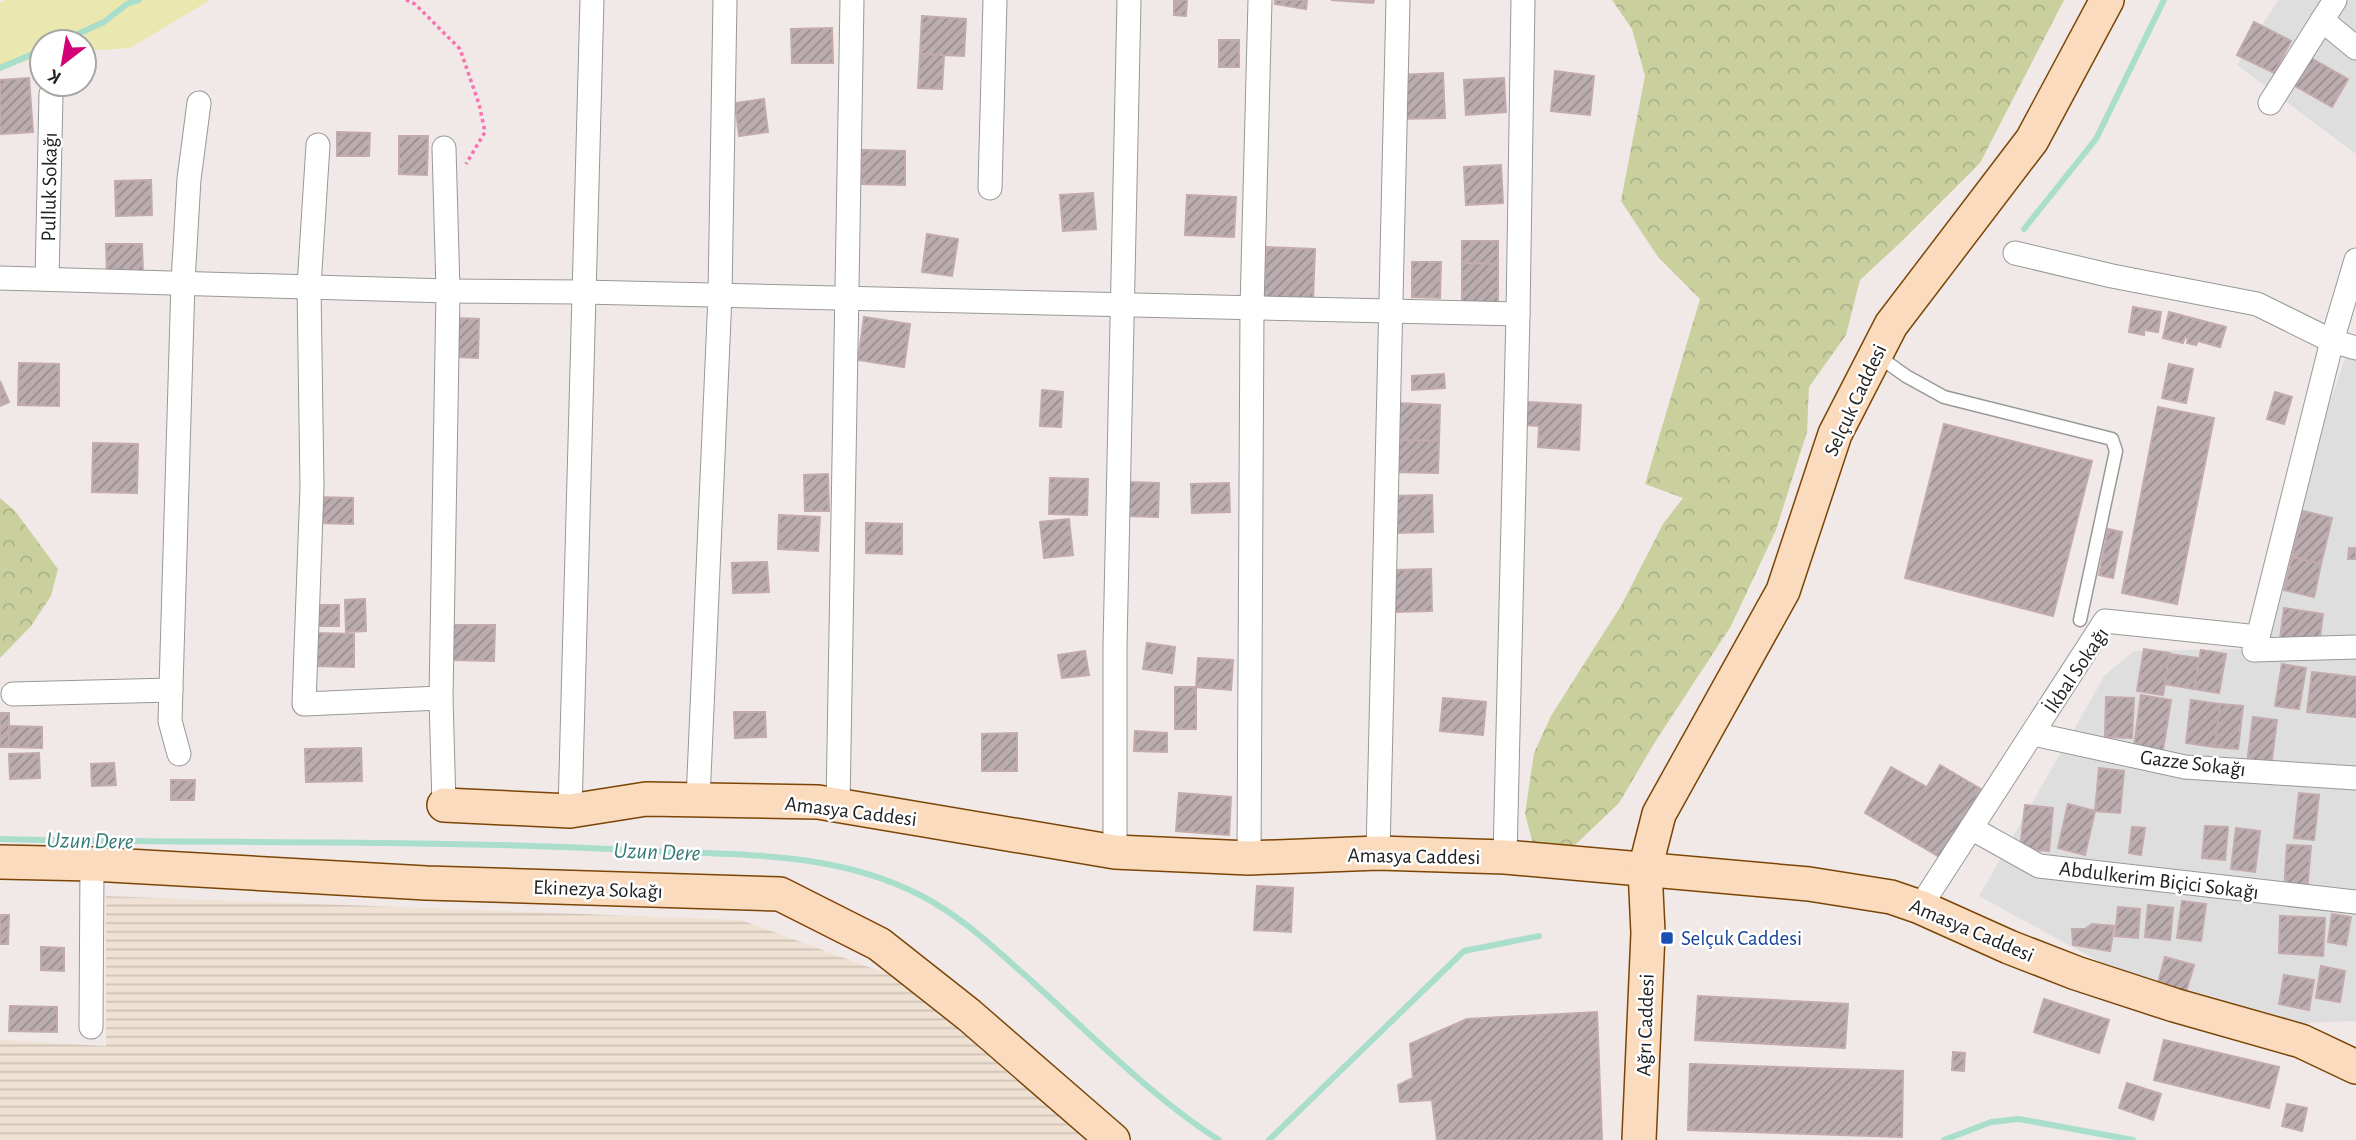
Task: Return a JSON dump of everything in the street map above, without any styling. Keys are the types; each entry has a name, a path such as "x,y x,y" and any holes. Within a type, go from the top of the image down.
{"street":[{"path":"570,811 592,0"},
{"path":"698,800 720,295 725,0"},
{"path":"838,805 852,0"},
{"path":"990,188 995,0"},
{"path":"1115,852 1115,646 1129,0"},
{"path":"1249,858 1252,308 1260,0"},
{"path":"1378,853 1398,0"},
{"path":"1505,857 1523,0"},
{"name":"Selçuk Caddesi","path":"1645,869 1658,814 1783,591 1835,434 1891,325 2032,140 2107,0"},
{"path":"2270,103 2335,0"},
{"path":"2322,20 2356,48"},
{"name":"Pulluk Sokağı","path":"47,279 51,98"},
{"path":"179,754 170,721 183,282 189,179 199,103"},
{"path":"318,145 309,286 312,487 304,704 441,698"},
{"path":"444,148 448,291 441,698 444,805"},
{"path":"2015,253 2112,276 2257,303 2332,341 2356,348"},
{"path":"2258,637 2332,341 2356,260"},
{"path":"0,278 448,291 1518,314"},
{"name":"İkbal Sokağı","path":"1920,906 2105,621 2258,637 2254,650 2356,648"},
{"path":"13,694 171,690"},
{"name":"Gazze Sokağı","path":"2033,734 2185,767 2356,778"},
{"name":"Amasya Caddesi","path":"444,805 570,811 646,799 818,802 1115,852 1249,858 1378,853 1505,857 1809,884 1891,897 1920,906 2009,947 2076,973 2174,1005 2301,1041 2356,1066"},
{"name":"Abdulkerim Biçici Sokağı","path":"1972,828 2039,866 2356,902"},
{"name":"Ekinezya Sokağı","path":"0,862 92,864 426,883 780,894 878,944 969,1016 1112,1140"},
{"path":"91,1027 92,864"},
{"name":"Ağrı Caddesi","path":"1639,1140 1648,933 1645,869"},
{"path":"2301,1041 2356,1038"}],"lane":[{"path":"1876,354 1906,376 1944,397 2112,439 2116,451 2080,620"}],"path":[{"path":"406,0 415,4 460,49 479,104 485,132 465,165"}],"shaded area":[{"path":"5,0 210,0 130,48 98,50 98,28 28,28 28,60 0,71 0,3"},
{"path":"2278,0 2356,0 2356,154 2237,65"},
{"path":"2356,335 2356,1021 2304,1023 2109,967 1979,896 2105,675 2134,651 2245,649 2349,347"},
{"path":"106,896 741,920 901,979 1089,1140 0,1140 0,1040 106,1046"}],"green space":[{"path":"1612,0 2064,0 1980,163 1860,280 1846,335 1809,387 1807,432 1776,530 1731,626 1655,742 1619,803 1574,846 1533,844 1525,814 1534,753 1551,716 1622,604 1663,524 1683,498 1645,484 1700,299 1658,257 1621,201 1645,76 1632,29"},
{"path":"0,498 15,511 58,569 51,596 31,626 0,658"}],"building":[{"path":"1174,0 1187,0 1186,16 1174,15"},
{"path":"1275,0 1307,0 1306,9 1275,4"},
{"path":"1331,0 1374,0 1373,3"},
{"path":"922,16 966,19 964,56 920,54"},
{"path":"2254,22 2291,41 2274,73 2237,55"},
{"path":"832,28 833,63 792,63 791,29"},
{"path":"1219,40 1239,40 1239,67 1219,67"},
{"path":"920,54 944,55 942,89 918,88"},
{"path":"2311,58 2348,79 2332,107 2295,86"},
{"path":"1555,71 1594,76 1590,115 1551,111"},
{"path":"1443,73 1445,118 1398,119 1397,75"},
{"path":"28,78 33,132 0,134 0,80"},
{"path":"1504,78 1506,112 1466,115 1464,80"},
{"path":"764,99 768,132 739,136 735,103"},
{"path":"337,132 370,133 369,156 337,156"},
{"path":"399,136 428,136 427,175 399,174"},
{"path":"862,150 905,151 905,185 861,184"},
{"path":"1501,165 1503,203 1466,205 1464,167"},
{"path":"151,180 152,215 116,216 115,181"},
{"path":"1093,193 1096,229 1063,231 1060,195"},
{"path":"1187,195 1236,197 1234,237 1185,235"},
{"path":"927,234 958,239 952,276 922,272"},
{"path":"1462,241 1498,241 1498,264 1462,263"},
{"path":"106,244 142,244 143,274 107,275"},
{"path":"1266,247 1315,249 1313,301 1264,299"},
{"path":"1412,262 1441,262 1440,298 1412,297"},
{"path":"1462,263 1498,264 1498,307 1462,307"},
{"path":"2133,307 2161,312 2158,332 2144,330 2144,335 2129,332"},
{"path":"2169,312 2226,327 2220,347 2198,341 2196,345 2187,343 2188,338 2185,337 2183,343 2163,338"},
{"path":"864,317 910,324 904,367 858,360"},
{"path":"457,318 479,319 478,358 456,357"},
{"path":"19,363 59,364 59,406 18,405"},
{"path":"2169,364 2193,369 2186,403 2162,398"},
{"path":"1444,374 1445,388 1412,390 1412,376"},
{"path":"0,381 9,402 0,406"},
{"path":"1042,390 1063,392 1061,427 1040,426"},
{"path":"2275,392 2292,397 2284,424 2267,419"},
{"path":"1527,402 1581,405 1579,450 1538,447 1539,426 1526,425"},
{"path":"1396,403 1440,405 1439,441 1395,440"},
{"path":"2158,407 2214,418 2177,604 2122,593"},
{"path":"1944,424 2092,461 2053,616 1905,578"},
{"path":"1395,440 1439,441 1438,473 1394,472"},
{"path":"93,443 138,444 137,493 92,492"},
{"path":"828,474 829,511 805,511 804,475"},
{"path":"1050,478 1088,479 1087,515 1049,514"},
{"path":"1127,482 1159,483 1158,517 1126,516"},
{"path":"1229,483 1230,512 1192,513 1191,484"},
{"path":"1432,495 1433,532 1393,533 1392,496"},
{"path":"317,497 353,498 353,524 316,523"},
{"path":"2303,511 2332,518 2321,564 2292,557"},
{"path":"779,515 820,517 818,551 778,549"},
{"path":"1069,519 1073,555 1044,558 1040,522"},
{"path":"866,523 902,524 902,554 866,553"},
{"path":"2108,529 2122,532 2113,578 2099,575"},
{"path":"2349,548 2356,548 2356,559 2348,559"},
{"path":"2292,557 2321,564 2314,597 2284,590"},
{"path":"767,562 769,592 733,593 732,563"},
{"path":"1431,569 1432,611 1395,612 1394,570"},
{"path":"365,599 366,631 346,632 345,600"},
{"path":"315,605 339,605 339,626 315,626"},
{"path":"2284,608 2323,614 2319,645 2280,639"},
{"path":"452,625 495,625 494,661 452,660"},
{"path":"315,633 354,634 354,667 314,666"},
{"path":"1147,643 1175,647 1172,673 1143,669"},
{"path":"2144,649 2170,653 2163,695 2137,691"},
{"path":"2201,650 2226,654 2219,693 2194,689"},
{"path":"1085,651 1089,675 1062,678 1058,655"},
{"path":"2169,654 2199,658 2194,689 2165,684"},
{"path":"1198,658 1233,660 1231,690 1196,687"},
{"path":"2282,664 2306,668 2299,709 2275,706"},
{"path":"2312,672 2356,677 2356,717 2307,712"},
{"path":"1175,687 1196,687 1196,729 1175,729"},
{"path":"2141,695 2171,700 2163,750 2134,746"},
{"path":"2106,697 2134,698 2132,738 2105,737"},
{"path":"1443,698 1486,702 1483,735 1440,731"},
{"path":"2191,700 2220,704 2215,747 2186,743"},
{"path":"2220,704 2243,706 2238,749 2215,747"},
{"path":"734,712 765,712 766,737 735,738"},
{"path":"0,713 9,713 9,747 0,747"},
{"path":"2253,717 2277,720 2271,766 2247,763"},
{"path":"10,726 42,727 42,748 9,747"},
{"path":"1135,731 1167,733 1167,752 1134,751"},
{"path":"1017,733 1017,771 982,771 982,734"},
{"path":"361,748 362,781 306,782 305,749"},
{"path":"39,753 40,778 10,779 9,754"},
{"path":"114,763 116,785 92,786 91,764"},
{"path":"1940,765 1981,789 1941,858 1865,813 1891,767 1927,787"},
{"path":"2099,768 2124,771 2120,813 2095,811"},
{"path":"171,780 195,780 194,800 171,800"},
{"path":"1179,793 1231,797 1229,835 1176,831"},
{"path":"2299,793 2319,795 2314,840 2294,838"},
{"path":"2068,804 2095,811 2085,855 2058,848"},
{"path":"2025,805 2053,808 2049,851 2020,849"},
{"path":"2205,826 2228,827 2225,860 2202,858"},
{"path":"2132,827 2145,828 2141,855 2129,853"},
{"path":"2236,828 2260,831 2255,872 2231,869"},
{"path":"2287,845 2311,846 2307,892 2284,890"},
{"path":"1257,886 1293,888 1291,932 1254,930"},
{"path":"2182,901 2206,904 2201,941 2177,938"},
{"path":"2148,905 2173,908 2170,940 2145,937"},
{"path":"2118,907 2140,909 2138,938 2115,936"},
{"path":"2332,914 2351,917 2346,945 2328,942"},
{"path":"0,915 9,915 8,944 0,944"},
{"path":"2280,916 2325,918 2323,956 2279,953"},
{"path":"2092,924 2114,926 2110,951 2073,945 2072,929 2085,929"},
{"path":"41,947 64,948 64,971 41,970"},
{"path":"2165,957 2194,965 2185,995 2157,987"},
{"path":"2321,966 2345,971 2340,1002 2316,998"},
{"path":"2284,975 2314,980 2309,1010 2279,1004"},
{"path":"1698,996 1848,1004 1845,1048 1695,1040"},
{"path":"2044,999 2109,1020 2099,1053 2034,1032"},
{"path":"10,1006 57,1007 57,1032 9,1031"},
{"path":"1597,1012 1602,1140 1437,1140 1432,1100 1400,1102 1398,1085 1413,1078 1410,1044 1467,1019"},
{"path":"2164,1040 2279,1067 2269,1108 2154,1080"},
{"path":"1953,1052 1965,1053 1964,1071 1952,1070"},
{"path":"1690,1064 1903,1071 1902,1137 1688,1130"},
{"path":"2127,1083 2161,1094 2153,1120 2119,1108"},
{"path":"2287,1104 2307,1108 2302,1131 2282,1126"}],"waterway":[{"path":"91,28 104,22 127,4 139,0"},
{"path":"2024,229 2096,139 2164,0"},
{"path":"0,68 28,56"},
{"name":"Uzun Dere","path":"0,839 549,847 739,854 812,861 848,869 883,879 918,894 958,919 983,938 1141,1081 1219,1140"},
{"path":"1269,1140 1464,951 1539,936"},
{"name":"Uzun Dere","path":"1944,1140 1991,1122 2019,1119 2133,1140"}],"place":[{"name":"Selçuk Caddesi","path":"1667,938"}]}
